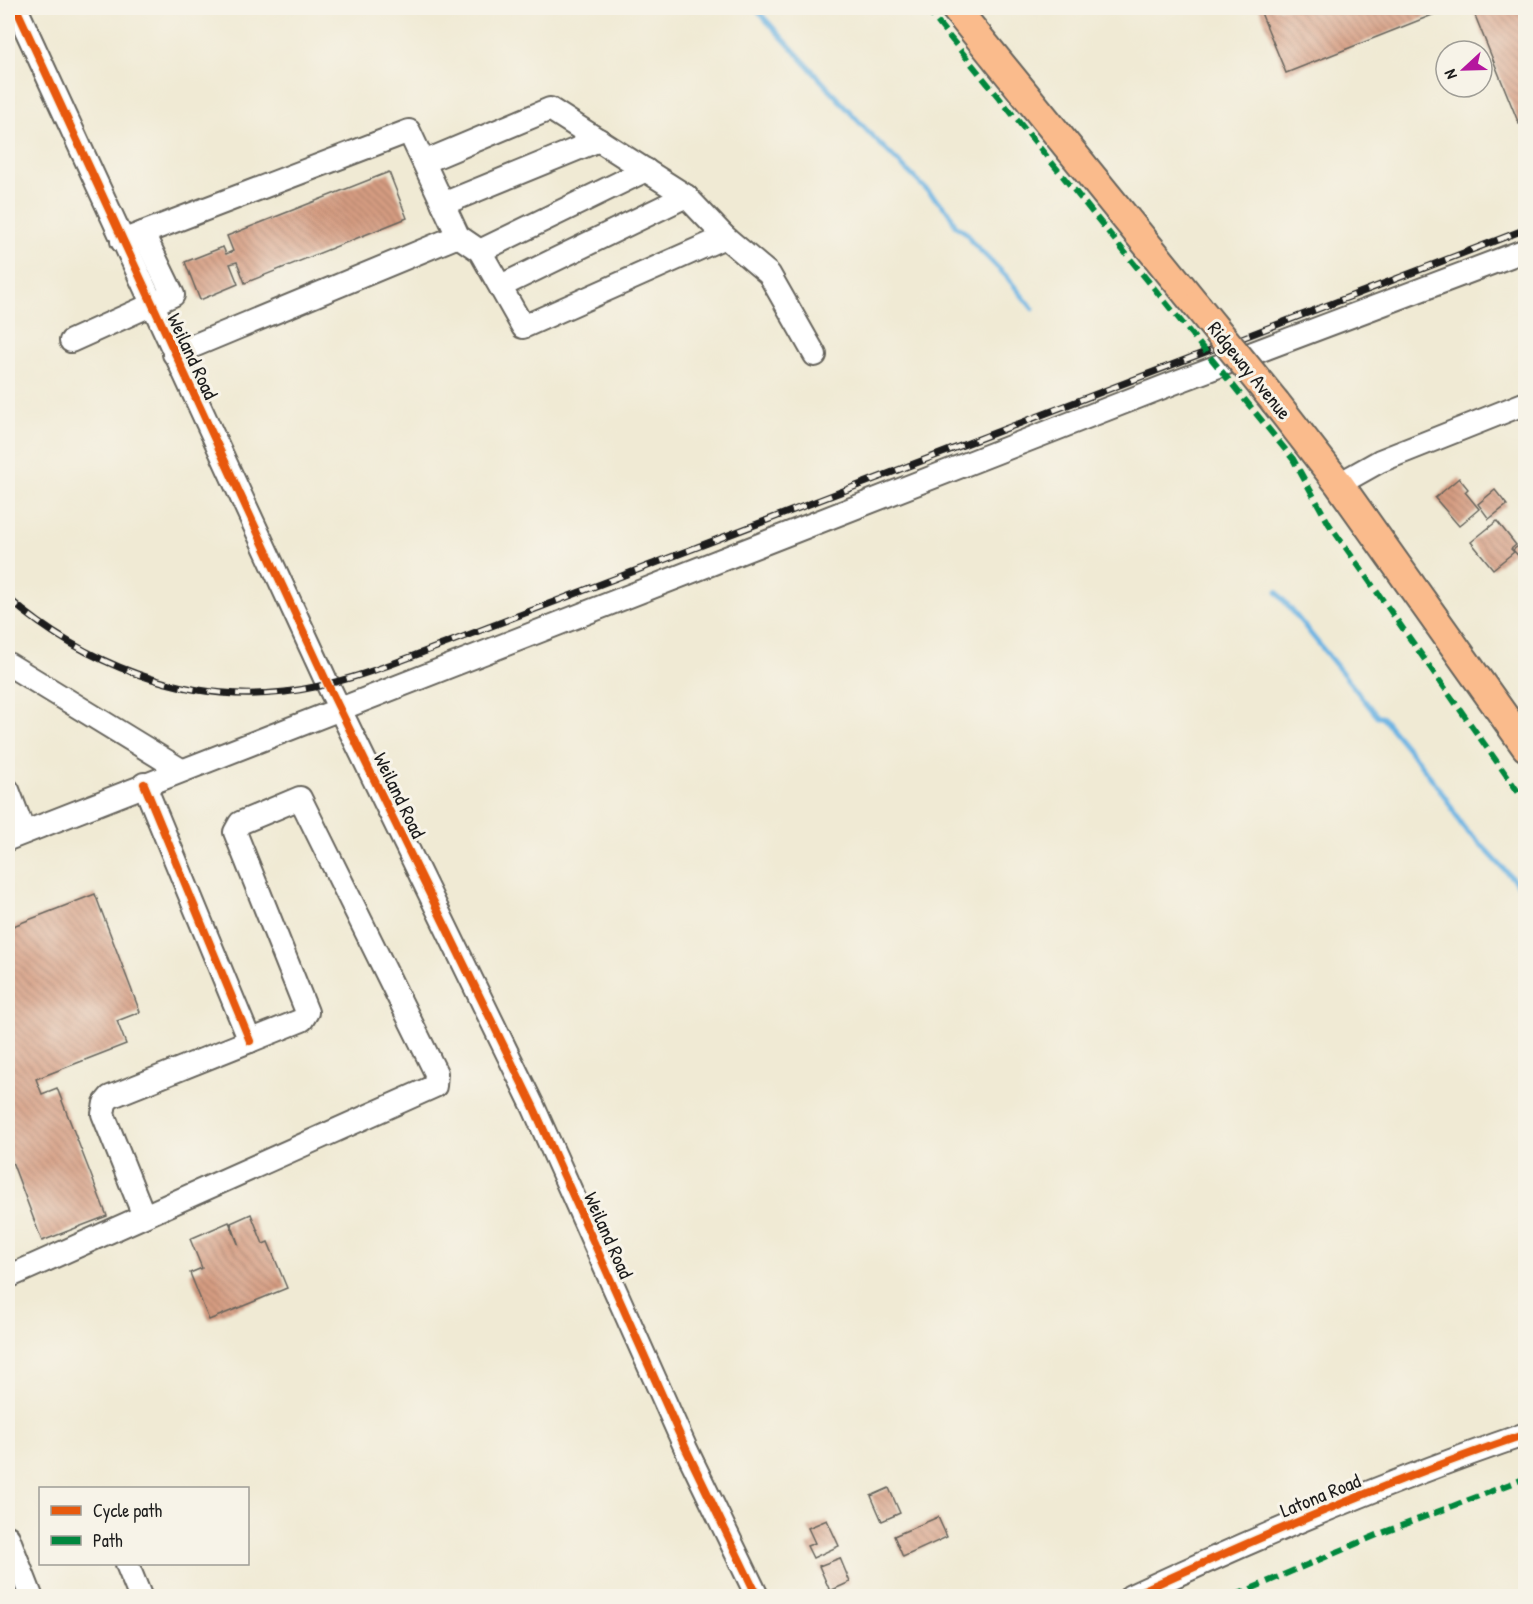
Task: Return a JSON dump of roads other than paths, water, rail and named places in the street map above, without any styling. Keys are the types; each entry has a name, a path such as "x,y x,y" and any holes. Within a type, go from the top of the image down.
{"main road":[{"name":"Ridgeway Avenue","path":"956,8 1339,484 1526,747"}],"street":[{"name":"Weiland Road","path":"16,8 150,304 339,708 533,1106 686,1449 756,1596"},
{"path":"424,162 550,109 686,196 725,237 769,274 814,356"},
{"path":"122,241 410,131 458,236 480,250 523,327 725,237"},
{"path":"443,204 599,140"},
{"path":"480,250 646,170"},
{"path":"501,286 686,196"},
{"path":"71,341 173,295 143,233"},
{"path":"174,354 458,236"},
{"path":"8,790 16,835 1160,388 1526,250"},
{"path":"1339,484 1380,461 1526,403"},
{"path":"8,664 181,770"},
{"path":"144,784 249,1041"},
{"path":"10,1270 144,1216 435,1086 436,1073 303,800 297,797 240,823 236,832 307,1012 302,1020 110,1097 105,1103 103,1114 144,1216"},
{"name":"Latona Road","path":"1131,1596 1290,1525 1418,1473 1526,1434"},
{"path":"8,1537 31,1596"},
{"path":"128,1565 141,1596"}],"waterway":[{"path":"755,8 871,135 949,212 956,226 968,234 971,241 1006,276 1033,309"},
{"path":"1277,592 1377,716 1381,716 1422,766 1445,797 1465,830 1526,893"}],"railway":[{"path":"8,598 69,642 137,674 173,685 210,692 247,694 285,692 320,686 354,677 404,659 1526,229"}]}
